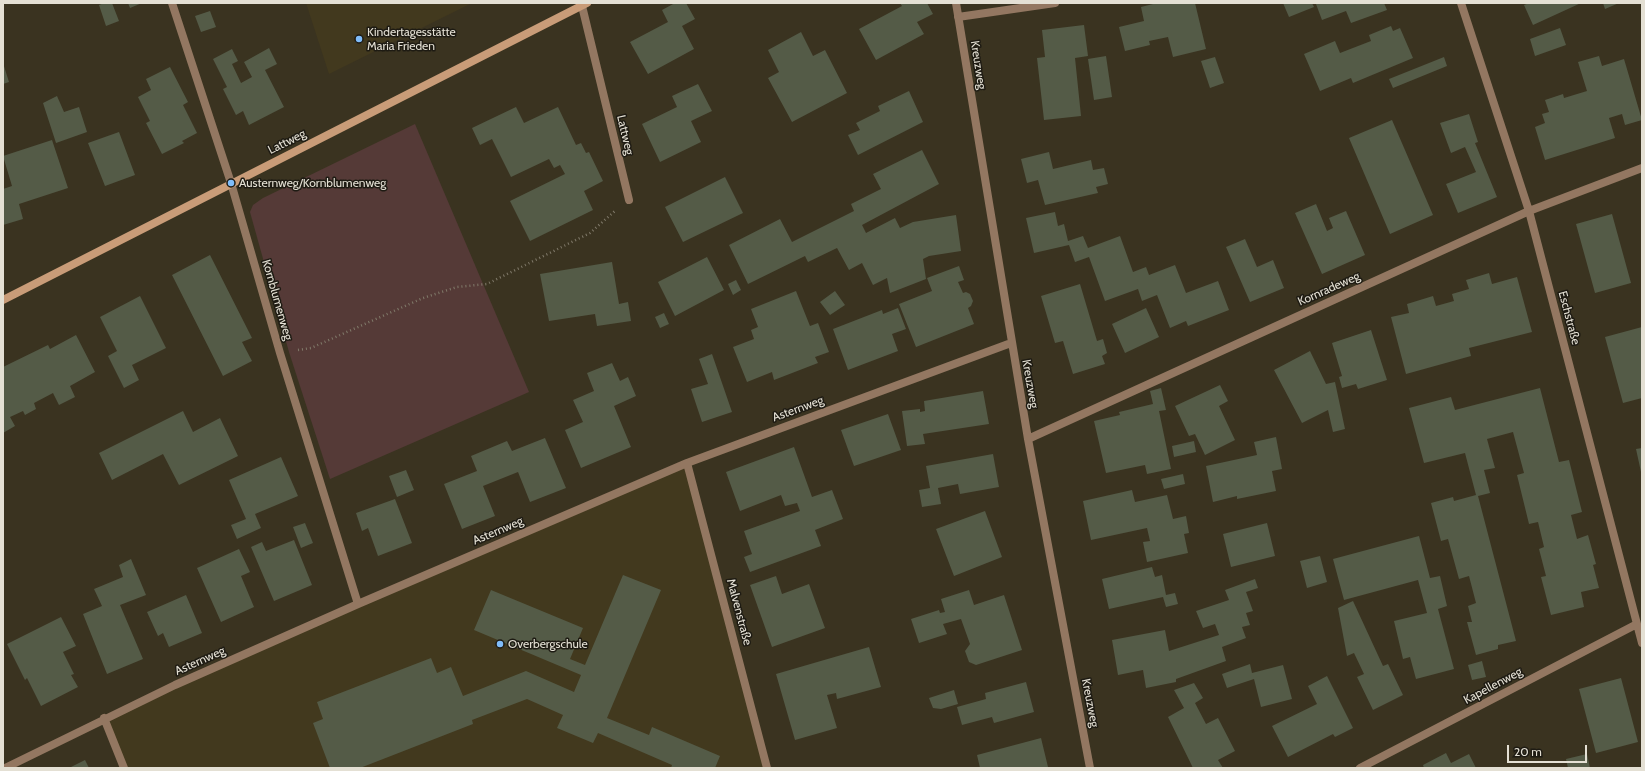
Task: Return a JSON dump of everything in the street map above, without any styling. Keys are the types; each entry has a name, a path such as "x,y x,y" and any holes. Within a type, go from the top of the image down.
{"street":[{"name":"Kornblumenweg","path":"172,3 232,183 280,353 358,604"},
{"name":"Kreuzweg","path":"956,3 1011,343 1090,768"},
{"path":"958,17 1055,3"},
{"name":"Eschstraße","path":"1461,3 1529,211 1642,643"},
{"name":"Lattweg","path":"3,300 585,4 629,200"},
{"name":"Kornradeweg","path":"1028,439 1529,211 1642,168"},
{"name":"Asternweg","path":"5,768 104,718 358,604 687,463 1011,343"},
{"name":"Malvenstraße","path":"687,463 767,768"},
{"name":"Kapellenweg","path":"1360,768 1637,624"},
{"path":"104,718 124,768"}],"path":[{"path":"280,353 311,348 423,298 457,287 487,284 590,233 629,200"}],"shaded area":[{"name":"Kindertagesstätte Maria Frieden","path":"306,3 472,3 329,74"},
{"path":"415,124 529,392 330,479 289,352 250,212 253,205 263,198"},
{"name":"Overbergschule","path":"687,463 767,768 124,768 104,718"}],"building":[{"path":"104,3 112,3 119,21 106,26 99,5"},
{"path":"128,3 142,3 130,8"},
{"path":"675,3 686,3 695,19 682,26 694,49 648,74 630,42 668,22 662,10"},
{"path":"900,3 927,3 933,14 917,22 924,34 876,60 859,29 902,6"},
{"path":"1157,3 1195,3 1206,49 1173,57 1168,37 1149,41 1150,45 1125,51 1119,27 1144,21 1141,7"},
{"path":"1283,3 1312,3 1314,7 1289,17"},
{"path":"1384,3 1387,10 1351,23 1346,11 1322,20 1316,4"},
{"path":"1529,3 1581,3 1533,25 1524,5"},
{"path":"1603,3 1619,3 1605,9"},
{"path":"210,11 216,27 201,32 195,16"},
{"path":"1084,25 1088,56 1075,58 1081,116 1044,120 1037,58 1045,57 1042,30"},
{"path":"1391,26 1393,31 1400,28 1413,58 1353,83 1351,78 1320,91 1304,54 1335,41 1340,53 1371,41 1369,35"},
{"path":"1560,28 1566,45 1535,56 1530,39"},
{"path":"801,32 813,56 825,50 847,93 792,122 768,78 779,72 768,50"},
{"path":"269,48 277,64 265,70 284,107 249,125 243,111 236,115 223,89 227,87 213,59 232,49 238,61 232,64 241,83 252,77 244,62"},
{"path":"1106,56 1112,97 1094,100 1088,59"},
{"path":"1599,56 1602,66 1624,59 1642,120 1625,125 1622,114 1609,118 1615,138 1545,160 1535,127 1545,123 1542,114 1549,112 1545,100 1563,94 1564,98 1587,91 1578,62"},
{"path":"1215,57 1224,83 1210,88 1201,61"},
{"path":"1444,57 1447,66 1393,88 1389,79"},
{"path":"3,63 9,82 3,84"},
{"path":"170,67 188,102 183,105 197,133 182,141 184,143 162,154 146,123 150,121 138,97 151,90 146,79"},
{"path":"698,84 712,111 691,121 701,142 660,162 642,124 677,107 672,96"},
{"path":"909,91 923,122 858,155 848,135 860,130 856,123 880,111 878,106"},
{"path":"57,96 64,112 79,107 87,132 56,143 43,103"},
{"path":"516,107 524,123 558,107 576,145 581,143 586,153 589,152 603,181 584,191 593,210 530,241 510,201 565,174 560,165 554,168 549,159 511,177 492,139 480,145 472,128"},
{"path":"1469,114 1478,142 1475,143 1497,197 1458,213 1446,184 1476,172 1465,147 1451,153 1440,123"},
{"path":"1392,120 1433,215 1390,234 1349,138"},
{"path":"119,132 135,175 105,186 88,143"},
{"path":"52,140 68,188 19,204 23,219 3,225 3,189 12,186 3,156"},
{"path":"922,150 939,184 862,225 866,233 895,218 900,228 913,222 956,215 961,251 929,256 923,259 926,279 890,293 887,278 873,285 862,263 849,270 837,248 808,262 805,256 748,284 729,245 780,219 792,242 854,211 851,204 881,189 873,174"},
{"path":"1049,152 1053,169 1091,160 1093,170 1104,168 1108,184 1096,187 1098,193 1045,205 1038,180 1027,183 1021,159"},
{"path":"725,177 743,213 683,242 665,207"},
{"path":"1316,204 1327,231 1333,228 1329,218 1346,211 1365,255 1322,274 1295,213"},
{"path":"1055,212 1058,226 1064,224 1068,241 1083,236 1088,248 1120,236 1133,272 1146,267 1149,275 1175,265 1186,293 1218,281 1229,310 1188,326 1186,321 1170,328 1157,295 1142,301 1138,289 1105,301 1089,257 1075,262 1069,245 1034,253 1026,218"},
{"path":"1612,214 1631,283 1595,293 1576,224"},
{"path":"1245,239 1257,267 1273,260 1284,288 1250,302 1226,247"},
{"path":"210,255 252,338 242,342 252,361 223,376 172,275"},
{"path":"707,257 724,290 675,316 658,282"},
{"path":"612,262 619,304 628,302 631,321 597,326 595,314 549,321 540,274"},
{"path":"959,266 964,280 958,282 963,293 966,292 970,294 973,301 971,306 968,308 974,324 916,347 899,304 932,291 927,278"},
{"path":"1489,273 1492,284 1517,277 1532,332 1469,348 1471,356 1406,374 1391,317 1409,313 1407,304 1433,296 1436,306 1454,301 1452,294 1469,289 1466,280"},
{"path":"736,280 741,290 733,295 728,284"},
{"path":"1080,284 1097,341 1103,339 1107,353 1102,356 1105,364 1073,374 1063,341 1055,343 1041,296"},
{"path":"796,291 810,326 818,323 829,352 815,357 818,363 774,380 772,372 747,382 733,347 754,339 751,330 758,327 751,309"},
{"path":"835,291 845,305 830,315 820,302"},
{"path":"140,296 166,348 132,365 139,380 124,388 108,356 117,351 100,317"},
{"path":"898,308 906,329 892,334 898,351 848,370 833,329 882,310 883,314"},
{"path":"1146,308 1159,337 1125,353 1112,324"},
{"path":"664,313 669,324 660,328 655,317"},
{"path":"1642,327 1642,398 1623,403 1605,337"},
{"path":"1371,330 1387,380 1358,389 1356,384 1342,388 1339,377 1342,376 1332,343"},
{"path":"76,335 95,372 70,386 75,397 59,405 53,393 34,403 36,409 25,415 23,411 10,417 15,426 3,433 3,367 48,345 50,349"},
{"path":"1310,351 1326,384 1335,382 1345,429 1333,432 1328,410 1302,423 1274,370"},
{"path":"712,354 732,412 702,422 691,389 708,384 699,359"},
{"path":"612,363 620,381 628,377 636,396 614,406 631,447 581,468 565,430 583,422 573,400 594,391 587,373"},
{"path":"1220,385 1228,401 1219,406 1235,440 1205,455 1195,434 1189,436 1175,406"},
{"path":"1161,388 1166,410 1159,411 1171,469 1147,474 1145,465 1106,473 1094,421 1120,415 1119,412 1153,404 1150,391"},
{"path":"1540,388 1559,462 1569,460 1582,512 1571,515 1577,539 1588,535 1596,564 1593,565 1599,588 1581,592 1584,607 1551,615 1541,577 1546,576 1539,549 1544,547 1538,522 1529,524 1517,475 1524,473 1513,432 1487,439 1495,468 1484,470 1490,493 1478,496 1516,641 1498,645 1498,649 1476,655 1467,622 1472,622 1468,606 1476,603 1469,576 1459,579 1448,539 1441,541 1431,503 1453,497 1454,501 1476,495 1465,453 1424,463 1409,408 1451,397 1455,410"},
{"path":"983,391 989,424 923,434 925,444 907,446 902,411 920,409 920,412 925,411 924,401"},
{"path":"183,411 193,432 220,418 238,456 179,485 163,454 112,480 99,453"},
{"path":"888,414 901,450 854,466 841,430"},
{"path":"1276,437 1282,469 1272,471 1276,491 1237,499 1237,496 1213,502 1206,466 1257,455 1254,442"},
{"path":"545,438 566,488 530,502 518,472 483,486 495,516 462,529 444,484 477,471 471,456 507,441 512,451"},
{"path":"1194,441 1196,452 1174,457 1172,446"},
{"path":"794,447 812,497 832,490 843,519 815,530 821,546 750,572 744,557 752,554 744,531 800,511 797,503 785,506 781,495 740,511 726,472"},
{"path":"1642,448 1642,471 1641,472 1636,449"},
{"path":"993,454 999,487 960,494 958,484 938,488 941,504 922,507 919,490 930,488 926,466"},
{"path":"281,457 298,496 255,514 261,528 237,539 231,525 246,519 229,480"},
{"path":"406,470 414,490 397,497 389,476"},
{"path":"1183,474 1185,484 1164,489 1161,479"},
{"path":"1132,490 1135,502 1167,495 1173,519 1186,516 1189,533 1184,534 1188,553 1147,562 1143,542 1150,541 1147,528 1091,540 1083,501"},
{"path":"395,499 412,543 378,556 368,528 362,531 356,513"},
{"path":"985,511 1002,557 954,576 936,529"},
{"path":"305,523 313,543 301,548 293,527"},
{"path":"1267,523 1275,556 1231,567 1223,534"},
{"path":"1419,536 1430,578 1440,576 1447,606 1438,609 1454,669 1416,679 1410,657 1403,659 1394,621 1427,613 1418,580 1344,600 1333,559"},
{"path":"294,540 312,585 274,601 251,547 262,542 266,551"},
{"path":"239,549 250,572 241,576 254,607 221,622 197,568"},
{"path":"1320,556 1327,582 1307,588 1300,561"},
{"path":"131,559 146,595 120,605 143,659 107,674 83,614 102,606 94,589 123,577 119,565"},
{"path":"1152,567 1155,577 1162,575 1166,595 1175,593 1178,604 1166,607 1163,597 1109,609 1102,579"},
{"path":"623,575 661,590 607,718 649,735 652,727 720,756 715,768 671,768 672,765 598,733 593,743 557,728 563,715 527,699 472,720 473,724 360,768 330,768 313,723 323,719 317,702 431,658 437,673 451,667 463,696 526,671 574,692 581,675 474,630 491,590 583,628 570,659 585,665"},
{"path":"776,576 782,594 809,584 825,628 772,647 750,585"},
{"path":"1255,579 1258,588 1246,592 1253,611 1246,613 1250,625 1242,627 1246,638 1222,647 1226,661 1176,679 1176,682 1146,688 1143,670 1118,675 1112,640 1165,630 1169,651 1219,635 1215,624 1203,628 1196,611 1229,600 1225,590"},
{"path":"969,590 974,605 1004,595 1022,650 976,665 969,662 965,651 970,644 961,619 943,624 947,634 919,643 911,619 939,610 940,613 945,612 941,599"},
{"path":"186,595 202,633 169,647 163,633 158,636 147,612"},
{"path":"1353,601 1383,666 1388,664 1403,695 1373,710 1357,677 1364,674 1354,653 1347,656 1338,608"},
{"path":"61,617 76,646 63,652 74,674 71,675 78,687 41,706 27,678 25,680 7,644"},
{"path":"869,647 881,687 837,699 836,693 827,695 837,728 795,740 776,674"},
{"path":"1482,661 1486,677 1472,680 1468,665"},
{"path":"1250,664 1252,673 1283,665 1292,699 1261,707 1254,679 1227,688 1222,674"},
{"path":"1327,676 1353,728 1335,737 1333,734 1288,757 1272,726 1317,704 1308,686"},
{"path":"1621,678 1638,742 1596,753 1579,689"},
{"path":"1026,682 1034,712 994,723 992,717 962,725 957,707 986,699 985,693"},
{"path":"1194,683 1203,698 1195,703 1206,724 1218,718 1235,751 1218,760 1223,768 1193,768 1168,717 1184,708 1174,690"},
{"path":"954,690 958,704 941,709 933,708 929,698"},
{"path":"1041,738 1048,767 980,768 977,755"},
{"path":"1446,753 1451,763 1469,754 1476,768 1424,768 1423,765"},
{"path":"1587,754 1590,768 1568,768 1566,759"},
{"path":"85,760 89,768 69,768"}],"place":[{"name":"Kindertagesstätte Maria Frieden","path":"359,39"},
{"name":"Austernweg/Kornblumenweg","path":"231,183"},
{"name":"Overbergschule","path":"500,644"}]}
